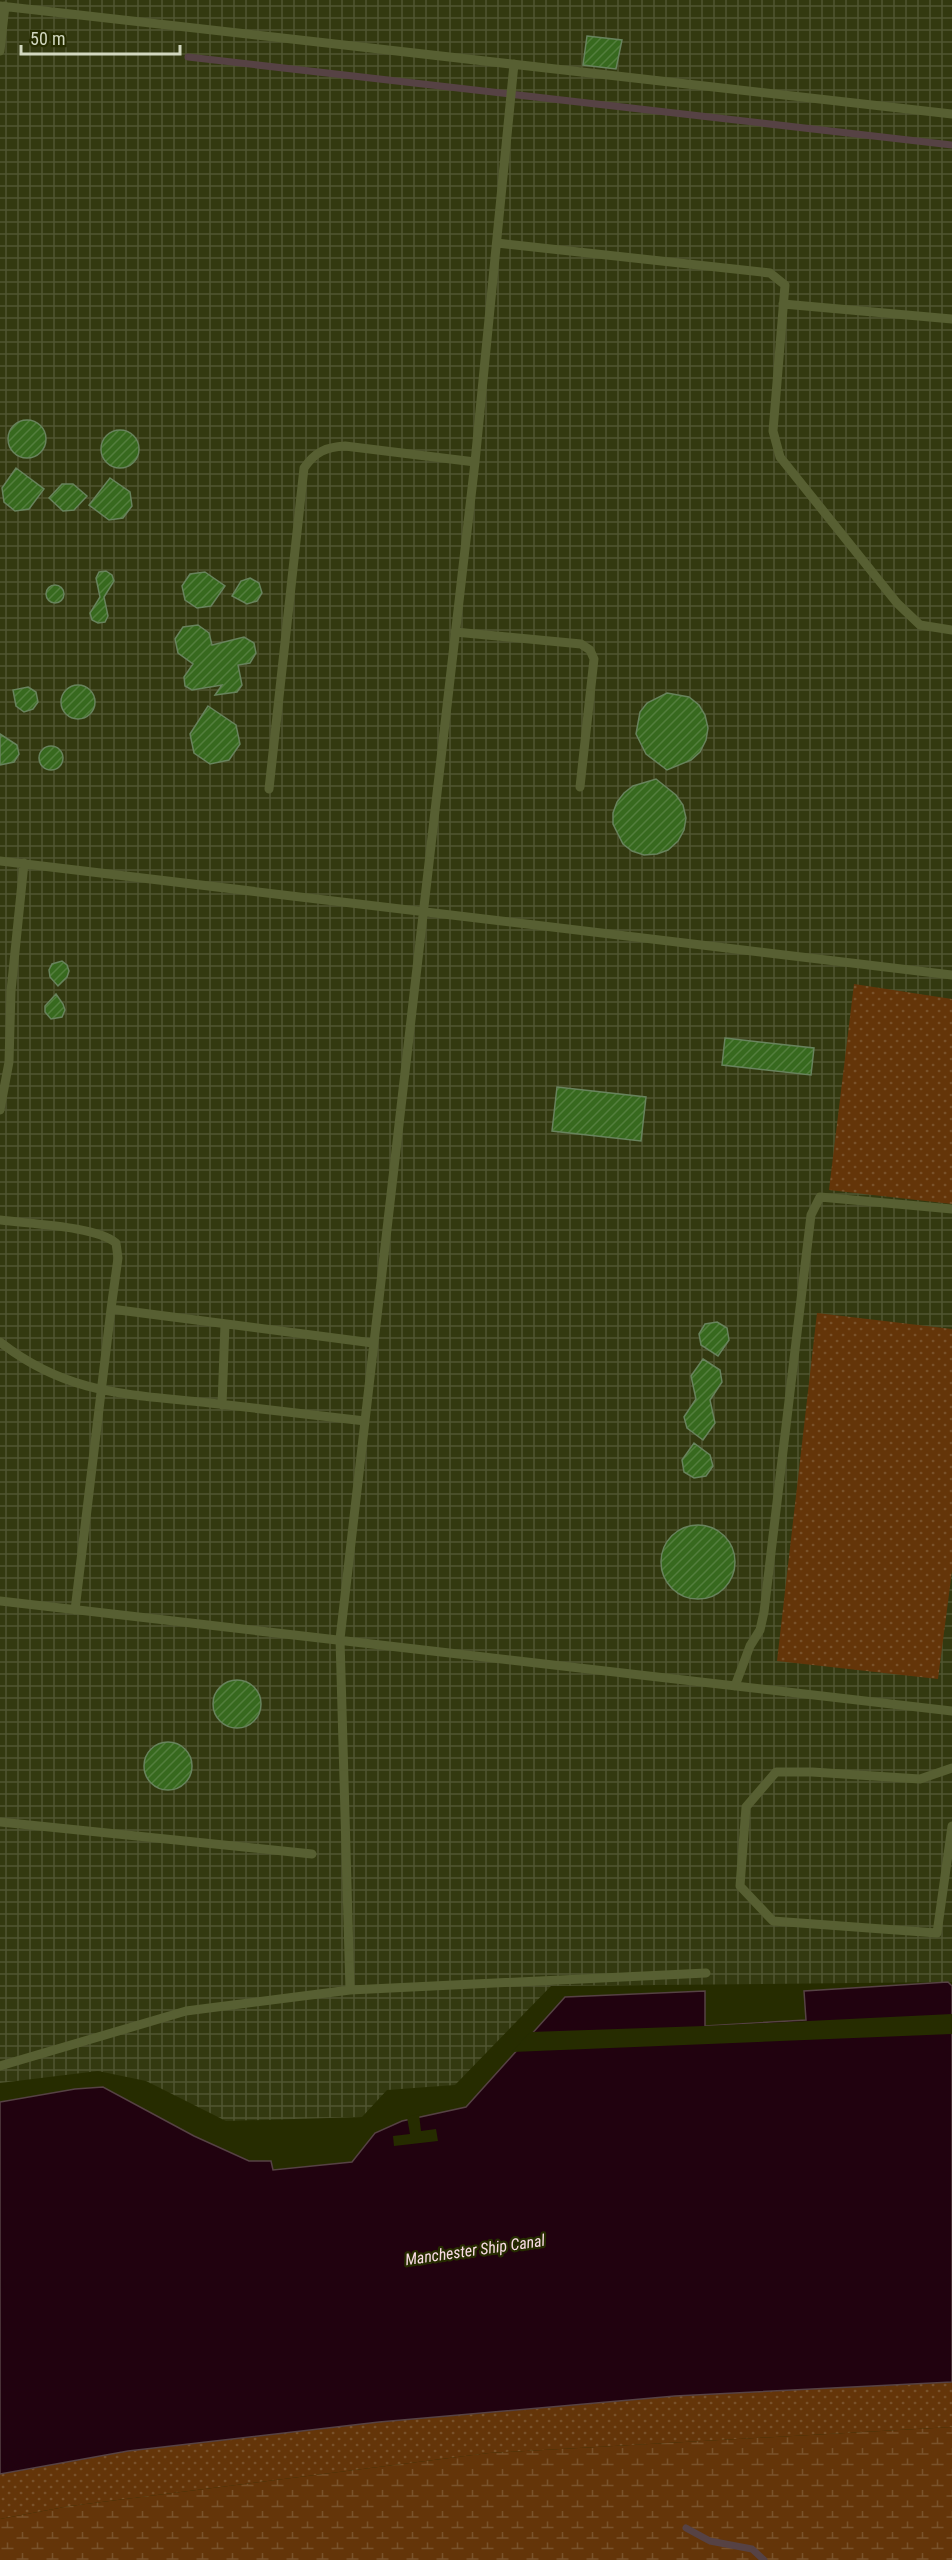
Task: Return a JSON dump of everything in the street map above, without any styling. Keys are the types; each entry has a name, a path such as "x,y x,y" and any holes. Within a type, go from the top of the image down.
{"lane":[{"path":"0,51 3,6 952,114"},
{"path":"350,1990 340,1639 475,462 514,64"},
{"path":"497,243 770,273 785,285 773,431 780,457 897,603 920,625 952,630"},
{"path":"783,304 952,320"},
{"path":"269,789 303,468 318,451 329,447 345,446 475,462"},
{"path":"455,632 581,644 590,650 594,659 580,787"},
{"path":"0,861 952,975"},
{"path":"0,1110 9,1062 11,991 24,863"},
{"path":"735,1686 750,1646 760,1630 764,1612 811,1215 820,1197 952,1209"},
{"path":"0,1220 93,1232 109,1237 116,1243 118,1258 75,1610"},
{"path":"111,1309 374,1343"},
{"path":"222,1405 225,1324"},
{"path":"0,1342 20,1358 55,1377 102,1391 364,1421"},
{"path":"0,1601 952,1711"},
{"path":"952,1768 920,1779 776,1772 746,1807 740,1886 773,1921 937,1933 952,1826"},
{"path":"0,1822 312,1854"},
{"path":"0,2066 186,2011 350,1990 706,1973"}],"shaded area":[{"path":"0,0 952,0 952,1982 551,1986 455,2085 387,2090 362,2117 226,2121 146,2081 98,2071 0,2083"}],"green space":[{"path":"854,984 952,999 952,1204 829,1190"},
{"path":"817,1313 952,1329 952,1571 938,1679 777,1661"},
{"path":"952,2382 952,2427 489,2453 70,2506 0,2519 0,2474 128,2451 379,2422 675,2396"},
{"path":"952,2427 952,2560 0,2560 0,2519 70,2506 489,2453"}],"water":[{"name":"Manchester Ship Canal","path":"948,1982 952,1986 952,2382 675,2396 379,2422 128,2451 0,2474 0,2102 75,2089 103,2087 194,2136 249,2161 271,2161 273,2170 352,2162 375,2133 402,2121 466,2107 565,1997 705,1991 705,2026 806,2020 804,1991"}],"pier":[{"path":"952,2014 952,2034 512,2052 530,2032"},
{"path":"419,2114 421,2131 436,2129 438,2141 394,2146 393,2136 410,2134 407,2117"}],"building":[{"path":"587,36 622,40 616,69 583,65"},
{"path":"27,420 34,421 40,426 45,432 45,446 40,452 34,457 27,458 20,457 14,452 9,446 8,439 9,432 14,426 20,421"},
{"path":"120,430 133,436 139,449 133,462 120,468 107,462 101,449 107,436"},
{"path":"16,468 44,489 29,509 15,511 4,502 2,488"},
{"path":"110,478 130,492 132,506 123,518 109,520 89,505"},
{"path":"62,484 73,484 87,496 74,510 63,511 49,498"},
{"path":"106,571 112,575 114,581 104,597 108,616 105,622 98,623 92,620 90,613 100,597 96,578 99,572"},
{"path":"205,572 225,586 211,606 197,608 185,600 182,586 190,574"},
{"path":"250,578 259,583 262,593 257,601 247,604 232,596 241,581"},
{"path":"55,585 61,588 64,594 61,600 55,603 49,600 46,594 49,588"},
{"path":"198,625 209,633 212,645 244,637 254,643 256,653 250,663 238,665 242,685 237,692 215,695 222,685 192,690 185,686 184,677 193,664 178,653 175,639 183,627"},
{"path":"78,685 90,690 95,702 90,714 78,719 66,714 61,702 66,690"},
{"path":"28,687 36,692 38,702 33,709 24,712 16,706 13,690"},
{"path":"667,693 689,697 699,705 705,715 708,728 706,740 700,752 691,760 667,770 646,754 636,734 640,712 647,703"},
{"path":"208,706 236,725 240,744 229,760 210,764 194,753 190,734"},
{"path":"0,734 17,745 19,754 14,762 0,765"},
{"path":"51,746 59,750 63,758 59,766 51,770 43,766 39,758 43,750"},
{"path":"656,779 676,795 683,805 686,818 684,830 678,841 668,850 644,855 632,851 623,844 613,824 613,813 624,793 633,786"},
{"path":"62,961 67,965 69,971 67,977 58,986 50,977 49,970 52,964"},
{"path":"56,994 65,1010 62,1017 51,1019 45,1012 45,1006"},
{"path":"725,1038 814,1048 811,1075 722,1065"},
{"path":"557,1087 646,1097 641,1141 552,1131"},
{"path":"717,1322 727,1328 729,1340 718,1356 701,1345 699,1334 705,1324"},
{"path":"703,1359 720,1370 722,1382 710,1400 715,1423 703,1440 687,1428 684,1417 696,1399 691,1376"},
{"path":"694,1443 710,1455 713,1466 706,1476 694,1478 684,1472 682,1460"},
{"path":"698,1525 719,1531 729,1541 735,1562 729,1583 719,1593 698,1599 677,1593 667,1583 661,1562 667,1541 677,1531"},
{"path":"237,1680 254,1687 261,1704 254,1721 237,1728 220,1721 213,1704 220,1687"},
{"path":"168,1742 185,1749 192,1766 185,1783 168,1790 151,1783 144,1766 151,1749"}],"waterway":[{"path":"188,57 952,145"},
{"path":"686,2528 710,2541 752,2549 764,2560"}]}
